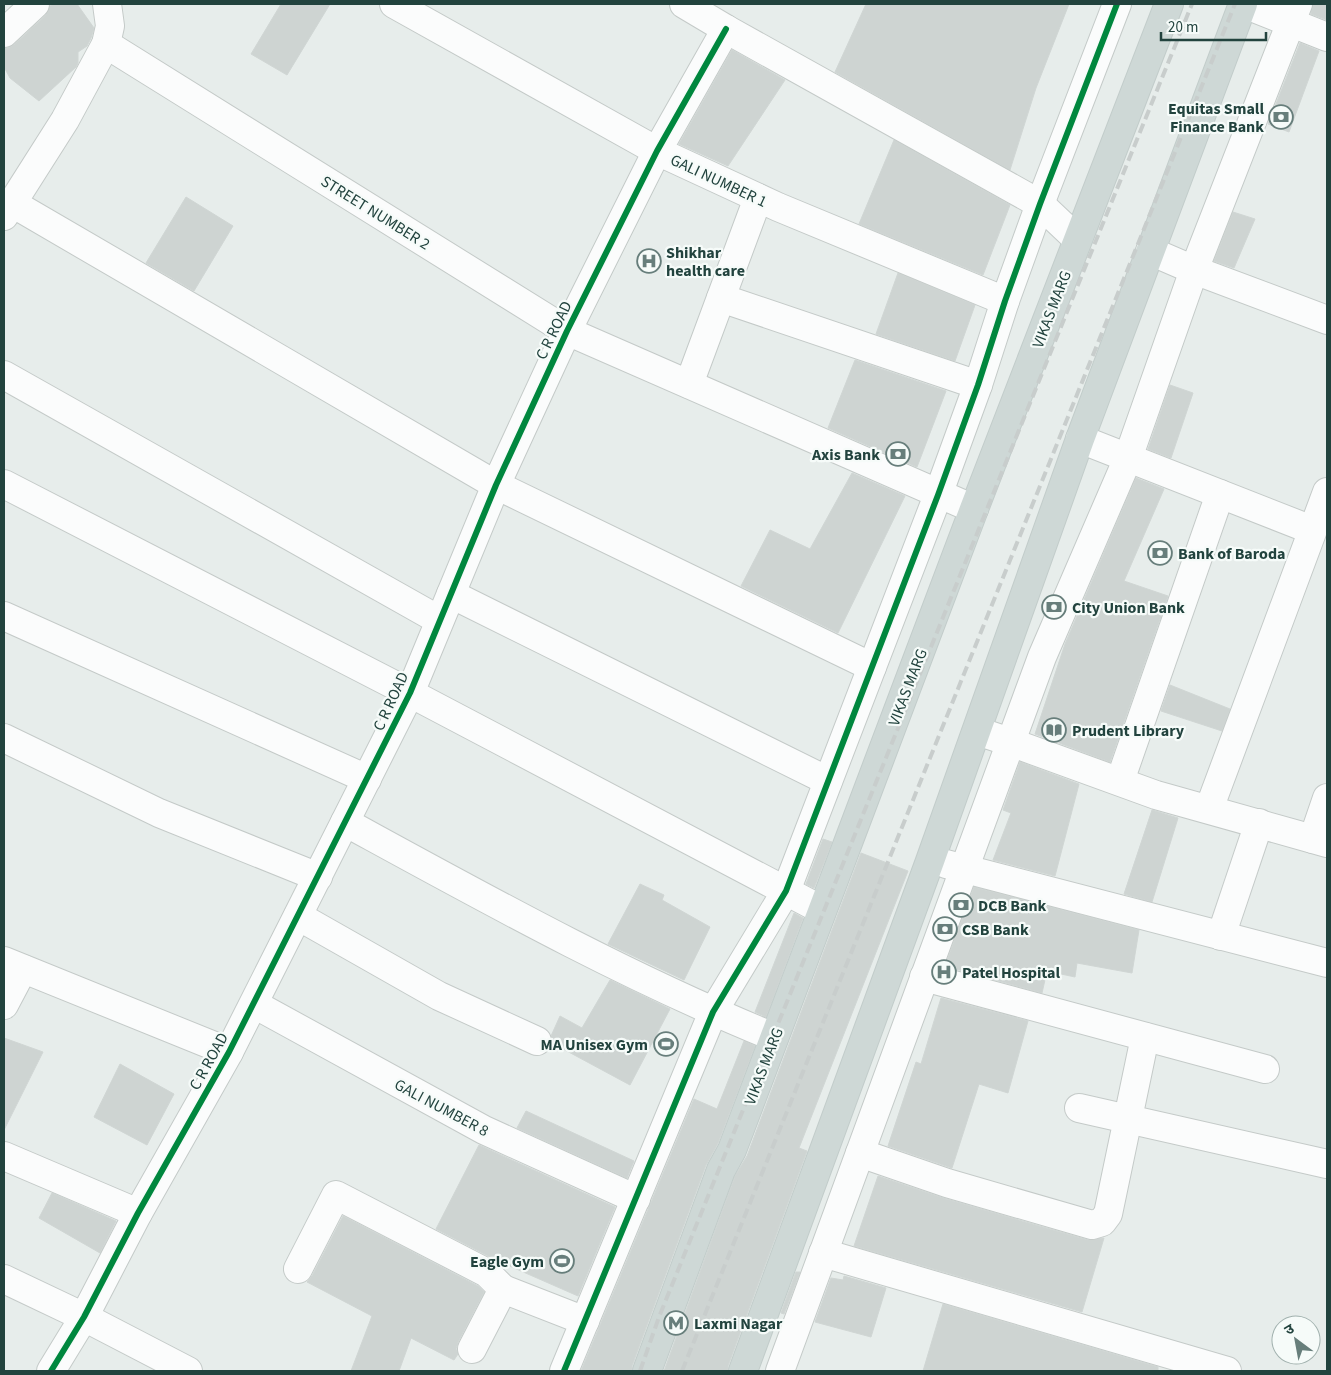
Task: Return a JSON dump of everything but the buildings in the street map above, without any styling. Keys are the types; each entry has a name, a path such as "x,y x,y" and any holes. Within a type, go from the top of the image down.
{"main road":[{"name":"VIKAS MARG","path":"647,1371 721,1170 732,1150 974,509 1169,4"},
{"path":"743,1371 977,731 1080,439 1244,4"}],"street":[{"path":"4,33 35,4"},
{"path":"107,4 110,26 106,44 65,120 8,209 496,485 872,667"},
{"name":"GALI NUMBER 1","path":"394,4 657,151 758,198 1005,302"},
{"path":"684,4 1040,204 1077,239"},
{"path":"564,1371 713,1012 786,892 938,494 978,385 1040,204 1117,4"},
{"path":"1244,4 1295,13 1327,37"},
{"path":"780,1371 1042,656 1128,458 1194,270 1295,13"},
{"name":"C R ROAD","path":"52,1371 84,1316 138,1213 254,1004 410,693 496,485 567,331 657,151 726,29"},
{"name":"STREET NUMBER 2","path":"106,44 567,331 974,509"},
{"path":"689,384 758,198"},
{"path":"1150,251 1194,270 1327,320"},
{"path":"721,298 978,385"},
{"path":"4,375 439,620"},
{"path":"1080,439 1312,530"},
{"path":"4,484 410,693 822,910"},
{"path":"1209,810 1327,492"},
{"path":"1120,781 1220,494"},
{"path":"451,594 828,781"},
{"path":"4,616 367,779"},
{"path":"977,731 1156,795 1320,841 1327,798"},
{"path":"4,738 159,813 318,876"},
{"path":"345,822 559,936 713,1012 774,1037"},
{"path":"1221,936 1258,824"},
{"path":"930,860 1327,963"},
{"path":"298,916 440,996 537,1041"},
{"path":"4,1005 14,965 229,1052"},
{"path":"924,977 1265,1069"},
{"name":"GALI NUMBER 8","path":"254,1004 484,1130 636,1199"},
{"path":"860,1153 947,1183 1092,1225 1102,1222 1108,1214 1145,1037"},
{"path":"1079,1108 1327,1164"},
{"path":"4,1156 138,1213"},
{"path":"298,1269 336,1196 487,1273 503,1289 585,1321"},
{"path":"823,1252 1227,1371"},
{"path":"4,1279 84,1316 188,1371"},
{"path":"472,1349 503,1289"}],"railway":[{"path":"640,1371 659,1317 1192,4"},
{"path":"682,1371 1235,4"}],"cycle path":[{"path":"564,1371 713,1012 786,891 938,495 1040,204 1117,4"},
{"path":"51,1371 84,1317 138,1213 229,1052 410,693 496,485 567,331 657,151 726,29"}],"place":[{"name":"Equitas Small Finance Bank","path":"1281,117"},
{"name":"Shikhar health care","path":"649,261"},
{"name":"Axis Bank","path":"898,454"},
{"name":"Bank of Baroda","path":"1160,553"},
{"name":"City Union Bank","path":"1054,607"},
{"name":"Prudent Library","path":"1054,730"},
{"name":"DCB Bank","path":"961,905"},
{"name":"CSB Bank","path":"945,929"},
{"name":"Patel Hospital","path":"944,972"},
{"name":"MA Unisex Gym","path":"666,1044"},
{"name":"Eagle Gym","path":"562,1261"},
{"name":"Laxmi Nagar","path":"676,1323"}]}
